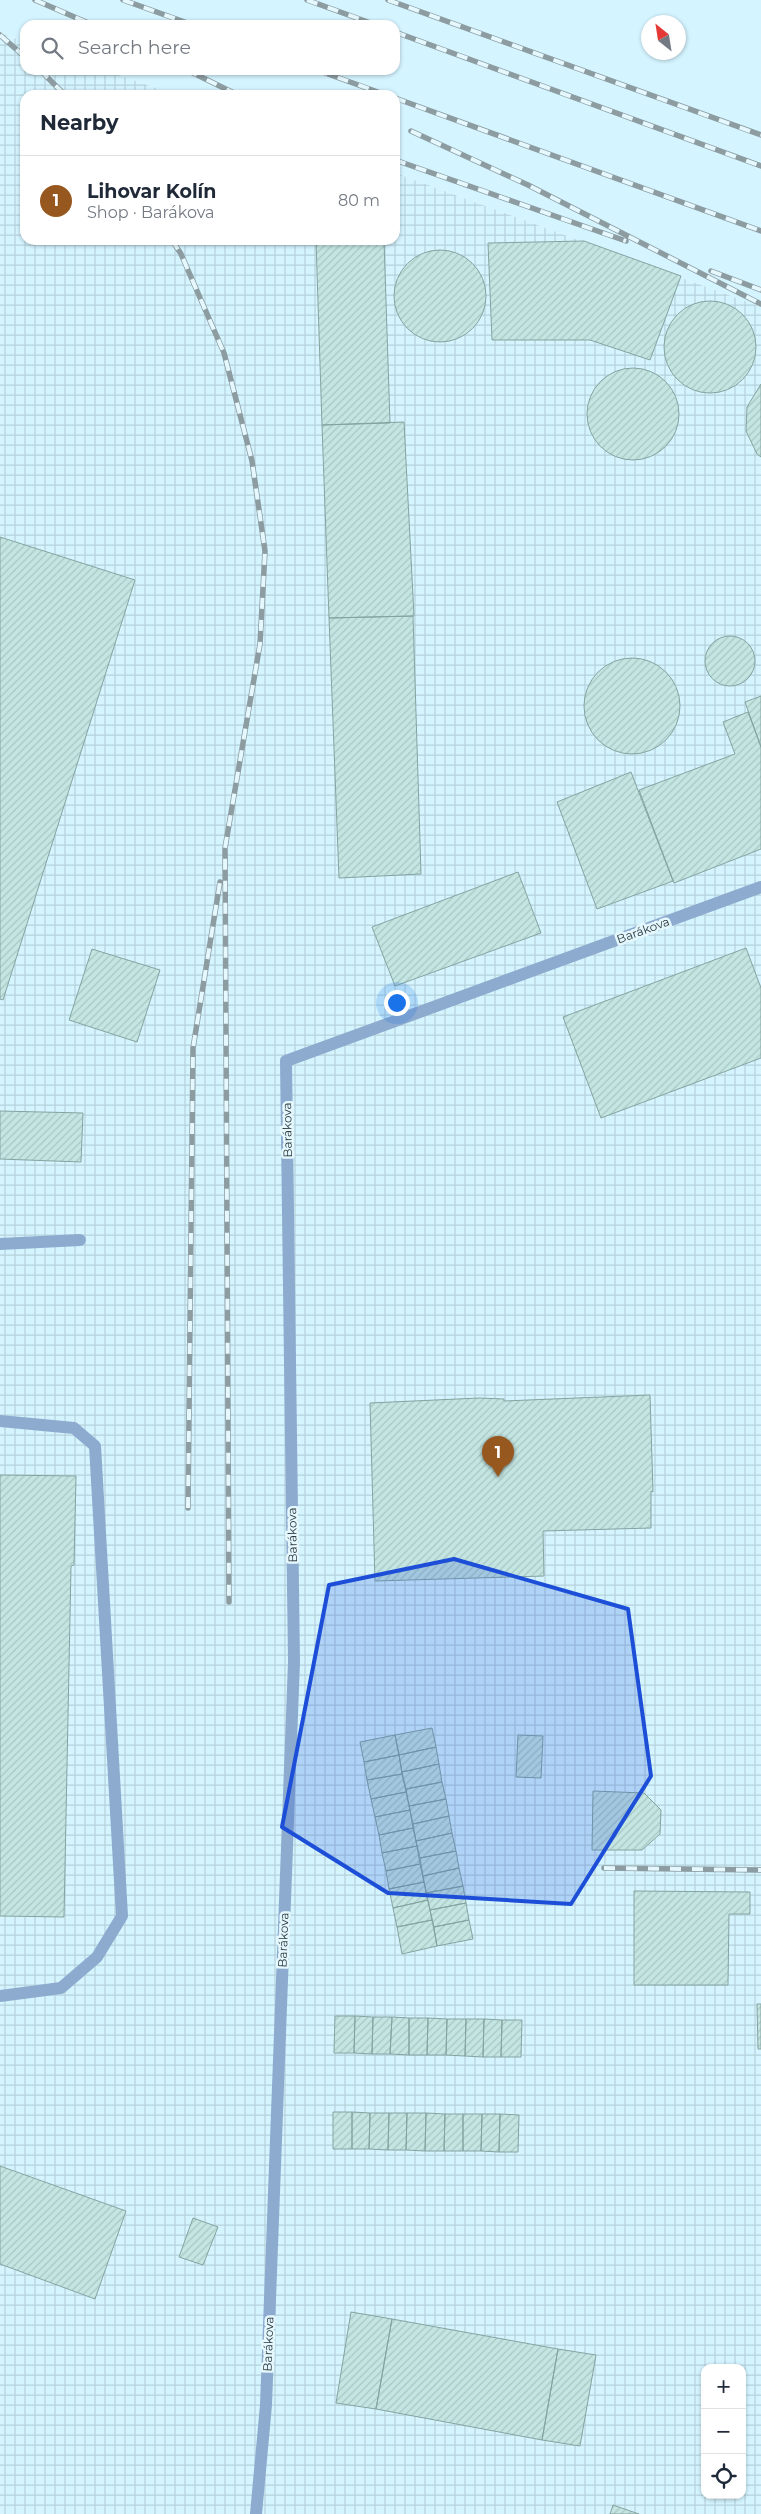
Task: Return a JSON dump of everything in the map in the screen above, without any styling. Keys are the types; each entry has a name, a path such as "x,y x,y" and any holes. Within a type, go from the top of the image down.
{"street":[{"name":"Barákova","path":"256,2514 266,2405 294,1662 286,1061 761,887"},
{"path":"0,1244 80,1240"},
{"path":"0,1422 74,1428 95,1446 122,1916 98,1957 61,1988 0,1996"}],"highlighted area":[{"path":"454,1559 628,1609 651,1776 571,1904 388,1893 282,1827 329,1585"}],"shaded area":[{"path":"0,0 761,0 761,307 400,175 400,90 161,90 119,75 400,75 400,20 20,20 20,40 0,33"},
{"path":"0,33 20,40 20,75 119,75 161,90 20,90 20,245 400,245 400,175 761,307 761,2514 0,2514"}],"building":[{"path":"584,241 681,276 650,360 590,340 492,340 488,243"},
{"path":"316,245 384,245 390,423 322,425"},
{"path":"440,250 458,254 472,264 482,278 486,296 482,314 472,328 458,338 440,342 422,338 408,328 398,314 394,296 398,278 408,264 422,254"},
{"path":"701,301 719,301 736,308 749,321 756,338 756,356 749,373 736,386 719,393 701,393 684,386 671,373 664,356 664,338 671,321 684,308"},
{"path":"633,368 651,371 666,381 676,396 679,414 676,432 666,447 651,457 633,460 615,457 600,447 590,432 587,414 590,396 600,381 615,371"},
{"path":"761,384 761,457 757,454 746,431 747,407"},
{"path":"404,422 414,616 329,618 322,425"},
{"path":"0,537 135,580 3,1000 0,999"},
{"path":"413,616 421,874 339,878 329,618"},
{"path":"725,636 735,636 748,643 755,656 755,666 748,679 735,686 725,686 716,682 709,675 705,666 705,656 709,647 716,640"},
{"path":"632,658 650,661 666,672 677,688 680,706 677,724 666,740 650,751 632,754 614,751 598,740 587,724 584,706 587,688 598,672 614,661"},
{"path":"761,696 761,747 745,702"},
{"path":"748,712 761,747 761,849 674,883 639,790 735,754 723,722"},
{"path":"631,772 673,881 597,909 557,802"},
{"path":"518,872 541,933 395,986 372,927"},
{"path":"746,948 761,988 761,1058 601,1118 563,1017"},
{"path":"92,949 160,970 137,1042 69,1020"},
{"path":"0,1111 83,1113 81,1162 0,1159"},
{"path":"650,1395 653,1492 651,1491 651,1528 543,1531 544,1576 375,1581 370,1403 479,1398 504,1399 504,1401"},
{"path":"0,1475 76,1476 74,1565 71,1566 64,1917 0,1916"},
{"path":"432,1728 436,1747 399,1755 395,1735"},
{"path":"395,1735 399,1755 364,1762 360,1742"},
{"path":"518,1735 543,1736 541,1778 516,1777"},
{"path":"436,1747 439,1764 402,1772 399,1755"},
{"path":"399,1755 402,1774 367,1780 364,1762"},
{"path":"439,1764 442,1782 406,1789 402,1772"},
{"path":"402,1774 406,1792 371,1799 367,1780"},
{"path":"442,1782 446,1799 409,1806 406,1789"},
{"path":"593,1791 644,1793 661,1810 660,1834 642,1850 592,1850"},
{"path":"406,1792 410,1810 375,1817 371,1799"},
{"path":"446,1799 449,1816 413,1824 409,1806"},
{"path":"410,1810 413,1828 379,1835 375,1817"},
{"path":"449,1816 452,1833 416,1841 413,1824"},
{"path":"413,1828 417,1846 382,1853 379,1835"},
{"path":"452,1833 456,1851 420,1858 416,1841"},
{"path":"417,1846 420,1864 386,1871 382,1853"},
{"path":"456,1851 459,1868 423,1876 420,1858"},
{"path":"420,1864 424,1882 389,1889 386,1871"},
{"path":"459,1868 463,1886 426,1893 423,1876"},
{"path":"424,1882 428,1900 393,1908 389,1889"},
{"path":"463,1886 466,1903 430,1910 426,1893"},
{"path":"634,1891 750,1892 750,1914 729,1914 728,1985 634,1985"},
{"path":"428,1900 432,1920 397,1927 393,1908"},
{"path":"466,1903 469,1920 434,1927 430,1910"},
{"path":"432,1920 437,1946 402,1954 397,1927"},
{"path":"469,1920 473,1939 437,1946 434,1927"},
{"path":"757,2004 761,2004 761,2049 758,2049"},
{"path":"335,2016 355,2016 354,2053 334,2053"},
{"path":"355,2016 373,2017 372,2054 354,2053"},
{"path":"373,2017 392,2017 390,2054 372,2054"},
{"path":"392,2017 409,2018 409,2055 390,2054"},
{"path":"409,2018 428,2018 427,2055 409,2055"},
{"path":"428,2018 447,2019 446,2055 427,2055"},
{"path":"447,2019 466,2019 465,2056 446,2055"},
{"path":"466,2019 484,2019 483,2057 465,2056"},
{"path":"484,2019 502,2020 501,2057 483,2057"},
{"path":"502,2020 522,2020 521,2057 501,2057"},
{"path":"333,2112 352,2112 352,2149 333,2149"},
{"path":"352,2112 370,2113 369,2149 352,2149"},
{"path":"370,2113 389,2113 388,2150 369,2149"},
{"path":"389,2113 407,2113 406,2150 388,2150"},
{"path":"407,2113 426,2113 425,2151 406,2150"},
{"path":"426,2113 445,2114 444,2151 425,2151"},
{"path":"445,2114 463,2114 463,2151 444,2151"},
{"path":"463,2114 482,2114 481,2151 463,2151"},
{"path":"482,2114 500,2114 499,2152 481,2151"},
{"path":"500,2114 519,2115 518,2152 499,2152"},
{"path":"0,2166 126,2211 95,2299 0,2264"},
{"path":"193,2218 218,2227 203,2265 179,2257"},
{"path":"351,2312 392,2319 376,2409 336,2403"},
{"path":"392,2319 558,2349 542,2440 376,2409"},
{"path":"558,2349 596,2355 580,2446 542,2440"},
{"path":"613,2505 639,2514 610,2514"}],"railway":[{"path":"35,0 81,20"},
{"path":"123,0 179,20"},
{"path":"307,0 362,20"},
{"path":"388,0 761,135"},
{"path":"400,34 761,166"},
{"path":"0,35 20,53"},
{"path":"45,75 60,90"},
{"path":"197,75 228,90"},
{"path":"331,75 372,90"},
{"path":"400,100 761,231"},
{"path":"411,131 528,185 761,304"},
{"path":"400,162 626,241"},
{"path":"175,245 181,254 224,353 252,461 265,551 260,644 225,848 229,1602"},
{"path":"711,271 761,290"},
{"path":"188,1508 193,1048 220,882"},
{"path":"604,1868 761,1870"}],"place":[{"name":"Lihovar Kolín","path":"498,1477"}]}
